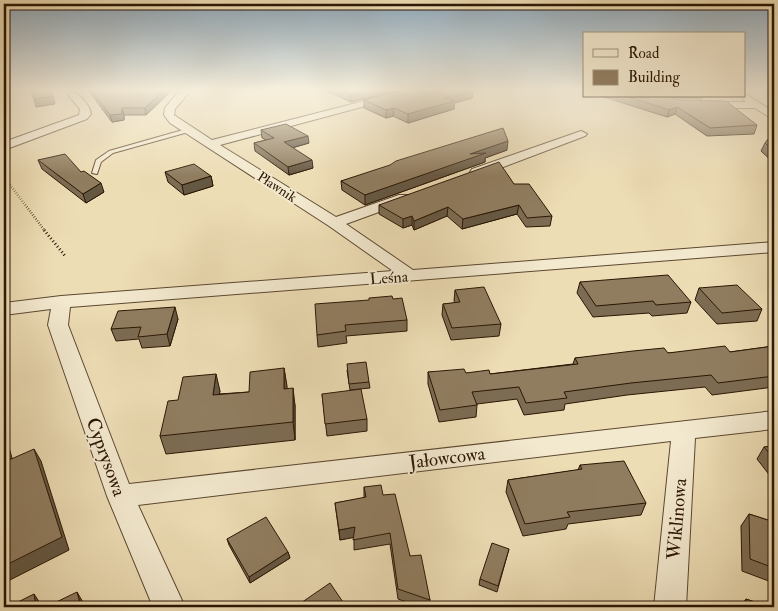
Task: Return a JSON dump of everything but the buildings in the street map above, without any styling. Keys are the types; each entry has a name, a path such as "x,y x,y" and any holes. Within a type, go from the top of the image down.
{"street":[{"path":"4,146 79,119"},
{"name":"Pławnik","path":"172,119 334,223 411,276"},
{"path":"210,144 309,119"},
{"path":"462,177 581,134"},
{"path":"334,223 416,193"},
{"name":"Leśna","path":"4,308 774,247"},
{"name":"Cyprysowa","path":"61,302 58,325 120,496 169,607"},
{"name":"Jałowcowa","path":"120,496 774,420"},
{"name":"Wiklinowa","path":"670,607 684,430"}],"lane":[{"path":"94,173 98,161 111,152 190,130"}],"path":[{"path":"4,177 21,202 66,257"}]}
